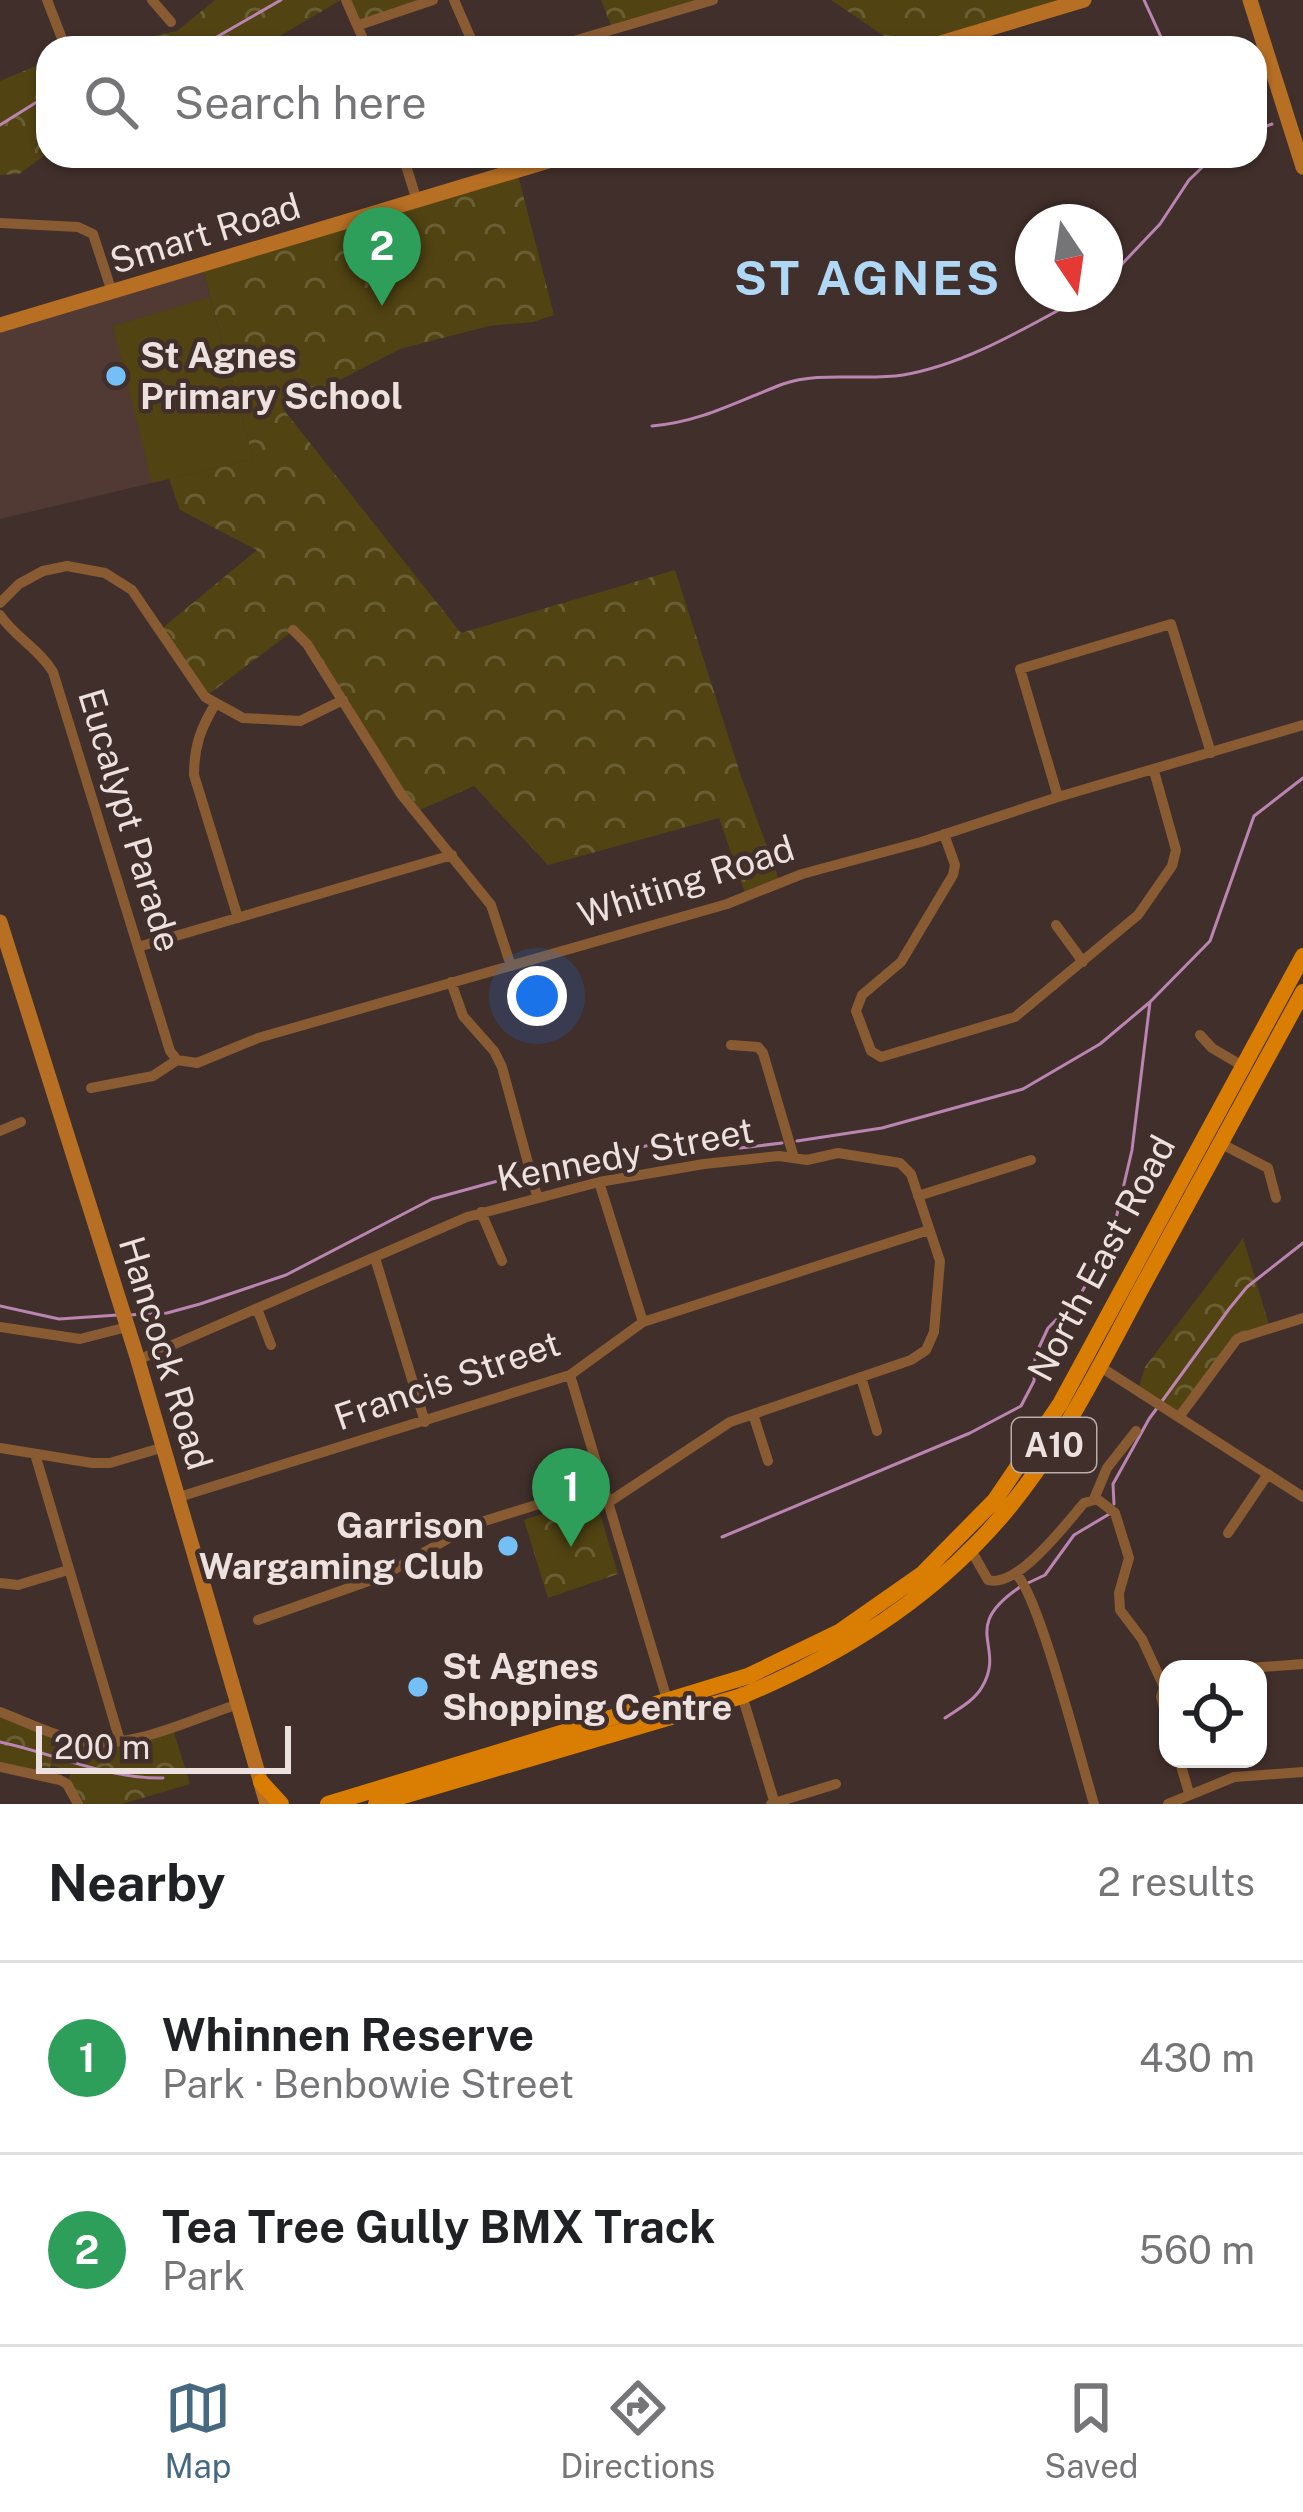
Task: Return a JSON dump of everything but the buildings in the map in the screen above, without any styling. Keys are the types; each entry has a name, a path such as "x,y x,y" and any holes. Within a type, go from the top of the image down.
{"main road":[{"path":"964,36 1084,0"},
{"path":"1254,4 1264,36"},
{"path":"1267,47 1303,167"},
{"name":"Smart Road","path":"0,325 526,168"},
{"name":"Hancock Road","path":"0,922 138,1360 267,1804"},
{"name":"North East Road","path":"389,1802 800,1672 896,1613 971,1550 1036,1472 1251,1070 1303,956"},
{"name":"North East Road","path":"1251,1070 1303,992"},
{"name":"North East Road","path":"740,1688 899,1592 950,1548 1011,1479 1092,1362"},
{"name":"North East Road","path":"328,1804 478,1756 671,1710"},
{"path":"478,1756 484,1761 522,1759"},
{"path":"261,1782 281,1804"}],"street":[{"path":"46,0 62,36"},
{"path":"152,0 171,22"},
{"path":"346,0 363,36"},
{"path":"359,26 433,0"},
{"path":"454,0 470,36"},
{"path":"591,36 713,0"},
{"path":"407,168 417,201"},
{"path":"0,223 78,227 93,234 112,292"},
{"path":"0,603 19,584 43,571 67,566 105,573 133,590 206,697 243,718 300,722 343,700"},
{"name":"Eucalypt Parade","path":"0,615 10,631 44,657 52,672 170,1052 177,1060"},
{"path":"1058,797 1020,669 1171,624 1211,753"},
{"path":"292,630 307,644 401,794 491,905 511,966"},
{"path":"216,703 198,739 194,775 238,918"},
{"name":"Whiting Road","path":"92,1088 153,1076 177,1060 196,1063 258,1038 727,904 802,874 1303,725"},
{"path":"944,834 955,865 952,874 902,962 862,995 856,1011 871,1051 886,1057 1015,1017 1138,915 1172,866 1174,838 1154,771"},
{"path":"138,947 452,855"},
{"path":"1056,925 1083,962"},
{"path":"451,982 463,1016 502,1067 537,1196"},
{"path":"1200,1035 1211,1048 1251,1070"},
{"path":"731,1045 758,1047 763,1053 794,1158"},
{"path":"0,1131 21,1122"},
{"path":"1213,1139 1268,1168 1276,1198"},
{"name":"Kennedy Street","path":"138,1360 482,1212 599,1182 704,1164 779,1156 807,1160 838,1153 900,1162 911,1174 940,1261 934,1332 926,1349 911,1360 861,1377"},
{"path":"918,1196 1031,1160"},
{"path":"599,1182 643,1322"},
{"path":"482,1212 502,1261"},
{"name":"Francis Street","path":"179,1497 570,1376 643,1322 929,1230"},
{"path":"375,1258 425,1422"},
{"path":"258,1311 271,1345"},
{"path":"1179,1417 1237,1339 1303,1318"},
{"path":"1,1325 80,1339 124,1319"},
{"path":"1092,1362 1303,1497"},
{"path":"570,1376 671,1710"},
{"path":"608,1502 730,1421 861,1377 877,1431"},
{"path":"752,1414 768,1461"},
{"path":"1023,1582 1084,1503 1094,1499 1107,1468 1136,1431"},
{"path":"0,1448 110,1463 164,1447"},
{"path":"34,1454 120,1742"},
{"path":"1228,1533 1268,1474"},
{"path":"258,1620 382,1576 472,1525 603,1484"},
{"path":"1094,1499 1112,1509 1129,1561 1119,1589 1120,1610 1142,1639 1159,1680"},
{"path":"971,1550 993,1583 1023,1582"},
{"path":"0,1583 18,1585 68,1570"},
{"path":"1023,1582 1094,1804"},
{"path":"1267,1667 1303,1664"},
{"path":"740,1688 773,1804 836,1784"},
{"path":"0,1712 86,1742 120,1742 239,1704"},
{"path":"0,1767 60,1780 68,1784 78,1804"},
{"path":"1182,1768 1190,1793"},
{"path":"1168,1804 1234,1777 1303,1772"}],"shaded area":[{"name":"St Agnes Primary School","path":"202,265 253,459 0,519 0,325"}],"green space":[{"path":"215,0 341,0 280,36 152,36 177,31"},
{"path":"346,0 433,0 359,25"},
{"path":"601,0 713,0 613,30"},
{"path":"831,0 1084,0 964,36 884,36"},
{"path":"36,66 36,162 19,174 0,175 0,81"},
{"path":"517,171 554,315 400,349 283,409 461,633 675,570 780,882 746,896 719,818 548,865 474,786 415,812 293,631 205,697 160,630 257,550 180,510 169,479 253,459 202,265"},
{"path":"210,297 253,459 152,483 113,326"},
{"path":"1243,1238 1270,1328 1237,1339 1179,1417 1138,1390 1145,1367"},
{"path":"595,1497 618,1574 548,1598 524,1520"},
{"path":"0,1712 84,1738 123,1737 172,1726 190,1784 122,1804 78,1804 67,1784 71,1772 51,1765 46,1776 0,1767"}],"waterway":[{"path":"218,36 281,0"},
{"path":"1144,0 1160,36"},
{"path":"0,125 36,102"},
{"path":"1267,126 1272,124"},
{"path":"1123,263 1160,224 1202,168"},
{"path":"652,426 703,415 797,380 888,377 927,370 998,342 1054,312"},
{"path":"797,1141 882,1128 1023,1089 1100,1044 1210,941 1254,816 1303,778"},
{"path":"722,1537 970,1433 1021,1406 1034,1381 1035,1356 1048,1328 1079,1297 1111,1240 1132,1150 1150,1002"},
{"path":"128,1315 167,1313 286,1275 432,1199 494,1182 692,1135 740,1148 782,1143"},
{"path":"1114,1504 1113,1484 1149,1419 1247,1287 1303,1243"},
{"path":"0,1306 59,1319 118,1315"},
{"path":"1028,1583 1045,1575 1074,1535 1111,1513"},
{"path":"945,1718 982,1687 990,1660 987,1626 991,1614 1020,1587"},
{"path":"0,1742 101,1770 163,1778"}],"place":[{"name":"Tea Tree Gully BMX Track","path":"382,306"},
{"name":"St Agnes Primary School","path":"116,376"},
{"name":"Garrison Wargaming Club","path":"508,1546"},
{"name":"Whinnen Reserve","path":"571,1547"},
{"name":"St Agnes Shopping Centre","path":"418,1687"}],"district":[{"name":"ST AGNES","path":"868,278"}]}
